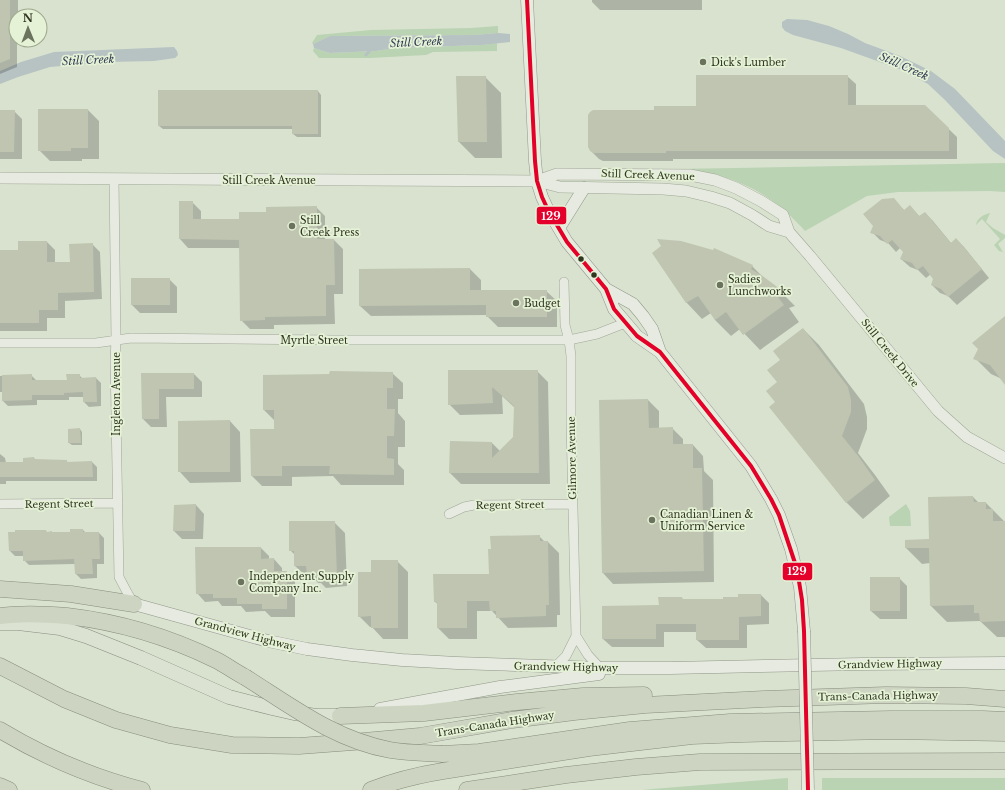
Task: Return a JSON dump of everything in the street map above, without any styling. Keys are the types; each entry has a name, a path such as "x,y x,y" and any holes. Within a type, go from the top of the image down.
{"highway":[{"path":"0,589 71,594 134,604"},
{"path":"0,616 48,614 104,621 160,636 217,661 245,677 307,717 344,736 390,750 416,753 460,754 630,730 730,722 891,719 1005,720"},
{"name":"Trans-Canada Highway","path":"0,666 64,699 116,720 170,735 232,745 299,746 420,736 512,720 645,705 886,695 966,696 1005,699"},
{"path":"340,716 424,712 583,696 673,695 764,699"},
{"path":"0,730 26,745 67,765 116,783 142,790"},
{"path":"371,790 421,775 480,765 589,748 692,736 892,731 1005,733"},
{"path":"467,790 636,767 700,762 1005,761"},
{"path":"525,790 566,776"},
{"path":"0,786 9,790"}],"main road":[{"path":"527,0 535,161 537,181 542,197 559,228 576,254 606,289 614,309 637,336 660,352 751,466 772,499 786,532 797,569 802,600 808,790"},
{"path":"559,228 584,188"},
{"path":"606,289 633,304 652,329 660,352"},
{"name":"Grandview Highway","path":"134,604 268,641 352,656 402,660 600,668 1005,663"},
{"path":"0,623 18,623 60,628 86,636 142,658 229,697 294,713 317,716 340,716 500,687 597,674 670,668"}],"street":[{"name":"Still Creek Avenue","path":"537,181 557,174 690,175 715,180 736,188 783,215 789,232"},
{"name":"Still Creek Avenue","path":"0,178 114,180 537,181 560,187 662,189 686,191 730,203 769,226 789,232"},
{"name":"Ingleton Avenue","path":"114,180 115,360 119,577 134,604"},
{"name":"Still Creek Drive","path":"789,232 938,411 967,437 1005,458"},
{"name":"Gilmore Avenue","path":"555,667 566,656 576,636 571,356 565,325 564,282"},
{"name":"Myrtle Street","path":"0,343 96,343 131,338 569,340 598,334 625,323"},
{"name":"Regent Street","path":"0,504 118,503"},
{"name":"Regent Street","path":"448,514 464,507 474,505 573,504"},
{"path":"576,636 588,655 600,668"}],"green space":[{"path":"498,26 498,33 474,35 330,36 313,44 312,43 317,35 371,30"},
{"path":"497,43 497,51 433,52 426,55 370,58 319,58 313,51 314,48 330,53"},
{"path":"1005,163 1005,192 898,192 867,196 805,231 777,204 747,186 731,179 713,174 675,169"},
{"path":"990,213 986,222 1005,235 1005,238 998,244 1003,252 999,251 994,245 1000,239 982,219 976,225 981,217"},
{"path":"906,504 910,511 911,526 890,526 889,517"},
{"path":"788,778 788,790 643,790 652,789"},
{"path":"822,778 1005,778 1005,790 822,790"}],"water":[{"name":"Still Creek","path":"787,19 807,20 829,26 865,43 900,56 931,71 955,89 1005,141 1005,159 993,151 928,84 902,70 841,48 793,35 785,31 782,27 782,22"},
{"name":"Still Creek","path":"498,33 510,34 510,42 482,45 395,48 376,51 330,53 314,48 313,44 330,36 474,35"},
{"name":"Still Creek","path":"174,47 178,55 175,58 154,61 108,62 50,67 0,84 0,71 21,62 54,52"}],"building":[{"path":"0,0 10,0 10,8 8,8 8,48 10,48 10,59 0,63"},
{"path":"696,75 848,75 848,105 925,105 949,128 949,151 666,151 666,153 594,153 590,151 588,147 588,115 590,112 593,110 654,110 654,106 696,106"},
{"path":"456,76 486,76 487,142 458,142"},
{"path":"158,90 318,90 318,134 292,134 292,126 158,126"},
{"path":"38,109 88,109 88,148 71,148 71,151 38,151"},
{"path":"0,110 15,110 14,152 0,152"},
{"path":"894,198 904,210 910,205 919,216 925,212 951,243 956,238 982,269 948,297 941,289 931,285 933,279 923,266 917,270 912,263 900,259 903,252 892,240 887,244 880,236 870,233 873,226 863,214 882,199"},
{"path":"179,201 193,201 193,219 239,219 239,212 266,212 266,207 317,206 317,239 334,239 335,285 326,285 326,316 265,317 265,320 240,321 239,240 179,239"},
{"path":"657,239 681,241 713,250 714,248 753,265 751,269 780,289 774,292 784,305 743,335 726,312 715,320 698,296 686,303 652,253 661,246"},
{"path":"18,241 47,241 47,262 70,262 69,244 93,243 94,292 58,293 58,310 39,310 39,323 0,323 0,250 18,250"},
{"path":"470,268 470,290 547,290 547,317 486,317 486,305 359,306 359,269"},
{"path":"131,278 170,278 170,305 131,305"},
{"path":"1005,316 1005,385 990,365 973,359 978,349 972,343"},
{"path":"803,328 848,387 851,400 851,412 842,436 875,480 846,503 769,407 775,402 766,391 777,382 767,370 780,360 773,351"},
{"path":"448,370 538,370 539,473 449,473 450,441 492,442 492,458 513,437 514,406 492,387 493,403 448,405"},
{"path":"330,371 393,372 393,388 387,388 387,409 395,409 394,436 387,436 387,458 394,459 394,475 329,474 330,466 282,466 282,476 251,476 250,429 274,429 274,410 263,410 263,375 329,374"},
{"path":"141,373 194,373 194,389 159,389 159,419 142,419"},
{"path":"32,374 32,380 67,380 66,374 80,374 80,378 96,377 97,402 83,402 83,392 64,393 64,395 32,395 32,400 2,401 2,375"},
{"name":"Canadian Linen & Uniform Service","path":"648,399 649,428 673,427 673,444 693,444 693,468 702,468 704,571 602,573 599,400"},
{"path":"230,420 230,472 178,472 178,421"},
{"path":"80,428 81,443 68,443 68,429"},
{"path":"34,457 34,459 67,460 67,462 92,461 93,477 0,477 0,462 23,462 23,458"},
{"path":"973,496 974,502 986,502 986,509 993,509 993,521 1005,521 1005,621 980,622 979,613 974,613 974,605 930,606 929,548 905,548 905,540 929,539 928,497"},
{"path":"196,504 195,531 173,531 174,505"},
{"path":"289,521 335,521 337,576 314,577 314,572 307,573 306,566 294,566 294,551 289,551"},
{"path":"70,529 83,529 83,532 99,532 100,559 92,559 93,574 75,574 74,559 23,561 23,551 9,551 8,532 15,532 15,530 46,530 47,532 70,532"},
{"path":"540,535 540,541 548,541 549,605 546,605 546,616 496,618 496,611 490,611 489,601 467,601 467,628 437,628 437,602 434,602 433,574 489,574 488,549 491,549 490,536"},
{"name":"Independent Supply Company Inc.","path":"195,547 261,547 261,559 274,558 274,571 287,571 287,609 262,609 262,604 237,604 237,598 213,598 213,594 196,594"},
{"path":"371,560 398,560 398,628 371,628 371,616 358,617 358,572 371,572"},
{"path":"870,577 900,577 900,611 870,611"},
{"path":"738,594 761,594 761,616 739,617 739,640 696,640 696,624 656,624 656,639 602,639 602,606 659,605 658,597 682,597 682,599 723,599 723,597 738,597"}],"waterway":[{"path":"366,55 371,49"}],"transit line":[{"name":"129","path":"527,0 535,161 537,181 548,210 567,242 606,289 614,309 637,336 660,352 751,466 779,515 797,569 802,600 808,790"}],"place":[{"name":"Dick's Lumber","path":"703,62"},
{"name":"Still Creek Press","path":"292,226"},
{"name":"Sadies Lunchworks","path":"720,285"},
{"name":"Budget","path":"516,303"},
{"name":"Canadian Linen & Uniform Service","path":"652,520"},
{"name":"Independent Supply Company Inc.","path":"241,582"}]}
